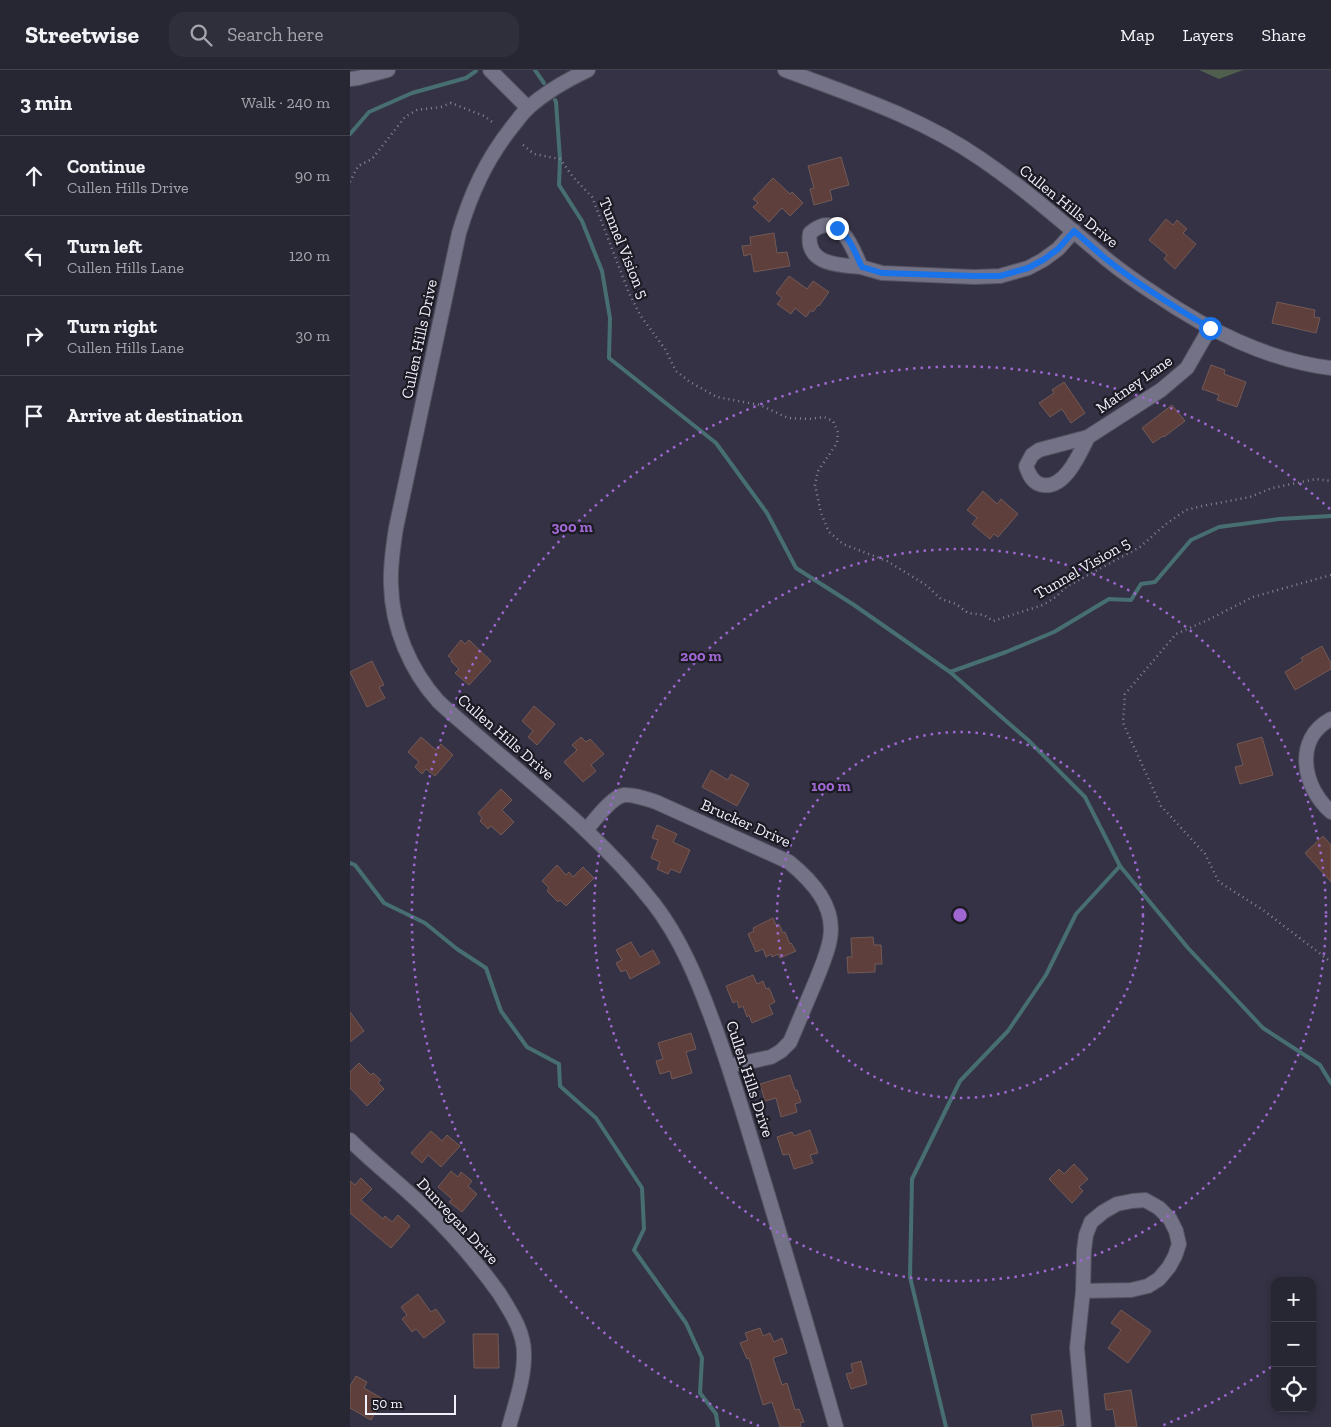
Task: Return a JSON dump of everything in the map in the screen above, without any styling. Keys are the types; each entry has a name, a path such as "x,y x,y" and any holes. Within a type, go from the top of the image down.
{"street":[{"path":"350,79 388,70"},
{"path":"490,70 528,108"},
{"name":"Cullen Hills Drive","path":"588,70 571,78 528,108 496,148 466,209 459,233 396,528 392,555 391,586 394,611 400,636 409,657 421,678 438,700 586,830 619,862 655,905 678,942 698,981 729,1066 808,1326 836,1427"},
{"name":"Cullen Hills Drive","path":"785,70 857,96 954,141 983,159 1074,231 1106,259 1174,307 1210,328 1276,356 1331,368"},
{"path":"862,267 882,273 1000,276 1028,268 1043,260 1058,249 1074,231"},
{"name":"Matney Lane","path":"1088,437 1174,380 1187,368 1210,328"},
{"path":"1331,719 1313,733 1306,752 1306,763 1314,790 1331,812"},
{"name":"Brucker Drive","path":"586,830 607,806 617,798 625,795 639,797 656,802 789,862 816,887 830,916 831,937 826,955 790,1042 771,1057 729,1066"},
{"name":"Dunvegan Drive","path":"350,1140 421,1203 458,1241 507,1306 522,1334 524,1355 522,1377 509,1427"},
{"path":"1083,1291 1132,1290 1148,1286 1159,1279 1169,1267 1179,1244 1176,1231 1170,1219 1159,1208 1145,1200 1117,1204 1091,1222 1086,1235 1084,1250 1083,1291 1077,1348 1084,1427"}],"path":[{"path":"350,182 358,166 372,159 406,117 418,110 441,107 451,103 484,116 495,124"},
{"name":"Tunnel Vision 5","path":"523,145 534,154 560,159 573,177 592,197 628,293 640,315 665,349 676,371 690,382 717,397 760,405 788,418 809,419 824,417 833,421 838,432 838,443 818,472 815,485 821,513 830,532 843,544 887,561 926,585 941,599 956,604 968,613 984,615 993,620 1043,605 1057,596 1066,587 1140,547 1166,524 1186,510 1250,497 1272,488 1316,479 1331,481"},
{"path":"1331,575 1253,597 1176,634 1126,694 1123,723 1161,806 1205,854 1219,882 1263,910 1331,962"}],"green space":[{"path":"1199,70 1243,70 1219,79"}],"building":[{"path":"841,157 849,185 830,190 832,200 814,205 810,189 814,188 808,166"},
{"path":"773,178 803,203 790,216 782,208 769,222 753,207 758,203 753,199"},
{"path":"1166,219 1173,225 1177,220 1187,229 1183,233 1196,244 1175,269 1164,259 1167,255 1149,240"},
{"path":"774,233 777,253 787,252 790,266 754,272 751,254 744,256 742,246 751,245 750,237"},
{"path":"789,276 807,289 813,281 829,292 819,306 813,312 811,310 806,317 795,308 791,314 777,304 782,298 776,293"},
{"path":"1277,302 1315,310 1314,317 1320,318 1316,333 1272,323"},
{"path":"1211,365 1225,370 1224,374 1246,382 1237,407 1217,400 1219,395 1202,389"},
{"path":"1064,382 1085,413 1071,423 1062,409 1050,417 1039,403 1054,393 1052,390"},
{"path":"1172,405 1185,421 1153,443 1142,428"},
{"path":"983,491 997,504 1001,499 1018,514 998,537 994,534 990,539 972,524 977,518 967,510"},
{"path":"461,640 465,644 469,640 491,661 469,685 455,673 459,669 448,656"},
{"path":"1322,646 1331,663 1331,669 1295,690 1285,672 1303,661 1301,658"},
{"path":"372,661 384,685 379,687 385,698 367,707 350,672"},
{"path":"534,706 555,724 537,745 528,737 533,731 522,721"},
{"path":"421,737 436,750 441,744 453,755 435,776 426,769 422,774 415,767 419,762 408,752"},
{"path":"581,737 586,742 590,739 604,754 591,765 596,771 583,782 564,762 577,750 572,745"},
{"path":"1262,737 1273,775 1240,784 1235,767 1243,765 1237,744"},
{"path":"711,770 728,780 731,774 749,784 737,806 702,787"},
{"path":"501,789 512,800 502,810 514,822 501,835 491,826 488,829 480,821 482,818 478,813"},
{"path":"657,825 677,834 673,842 690,850 680,873 671,869 668,874 657,869 660,862 651,858 658,840 652,838"},
{"path":"1323,836 1331,845 1331,882 1305,853"},
{"path":"557,865 566,875 569,872 573,877 583,867 594,878 566,906 560,900 558,902 547,891 549,888 542,881"},
{"path":"773,918 776,925 779,924 783,933 785,932 790,944 796,951 780,958 778,954 772,957 771,954 766,957 763,949 756,952 748,934 754,931 753,928"},
{"path":"873,937 874,945 881,945 882,964 875,964 875,972 848,973 847,957 852,957 851,938"},
{"path":"631,942 640,957 653,950 660,963 630,979 626,970 621,972 616,963 622,960 616,950"},
{"path":"753,975 757,984 763,981 766,989 769,988 775,1002 769,1005 773,1014 752,1023 749,1015 747,1017 743,1006 739,1008 737,1001 733,1003 726,986"},
{"path":"350,1012 364,1031 350,1042"},
{"path":"691,1033 696,1049 686,1052 692,1073 672,1079 670,1071 660,1074 656,1061 663,1059 658,1043"},
{"path":"359,1063 371,1075 373,1073 381,1080 378,1083 384,1089 367,1106 350,1088 350,1072"},
{"path":"790,1075 801,1102 795,1104 797,1112 781,1117 776,1098 765,1101 760,1084"},
{"path":"810,1130 818,1153 810,1155 813,1163 794,1169 789,1154 783,1155 777,1137 792,1132 794,1136"},
{"path":"431,1131 442,1141 447,1135 460,1146 441,1167 428,1155 422,1163 411,1153"},
{"path":"1074,1164 1088,1179 1079,1187 1083,1191 1072,1203 1049,1179 1059,1169 1064,1174"},
{"path":"451,1171 458,1177 461,1172 472,1181 468,1186 477,1194 462,1212 449,1202 452,1199 438,1187"},
{"path":"361,1178 372,1189 361,1200 383,1219 385,1216 392,1222 398,1215 410,1226 391,1248 350,1213 350,1181 355,1185"},
{"path":"418,1294 431,1312 436,1309 445,1322 424,1338 416,1329 412,1332 402,1319 407,1315 401,1307"},
{"path":"1121,1310 1151,1331 1128,1363 1108,1348 1121,1330 1111,1323"},
{"path":"760,1328 763,1336 770,1333 774,1342 782,1338 787,1353 773,1358 782,1385 787,1383 795,1410 799,1409 804,1422 800,1423 801,1427 780,1427 772,1402 763,1405 749,1358 747,1359 740,1343 748,1340 745,1333"},
{"path":"473,1334 498,1334 499,1368 474,1368"},
{"path":"861,1361 867,1384 851,1389 846,1374 853,1372 851,1364"},
{"path":"356,1376 367,1382 364,1388 383,1399 371,1420 350,1408 350,1386"},
{"path":"1131,1390 1137,1427 1116,1427 1113,1409 1106,1410 1104,1394"},
{"path":"1061,1410 1064,1425 1033,1427 1031,1415"}],"waterway":[{"path":"535,70 544,83"},
{"path":"350,134 369,112 412,93 466,78 476,71"},
{"path":"555,100 560,159 559,185 582,221 602,271 610,318 609,358 716,443 767,513 796,568 854,605 950,672 1028,740 1085,797 1120,866 1188,948 1263,1028 1320,1065 1331,1083"},
{"path":"950,672 1054,632 1109,599 1131,600 1141,584 1155,582 1191,540 1219,527 1279,519 1331,516"},
{"path":"350,863 355,865 384,903 425,923 457,949 486,968 501,1011 527,1047 559,1064 560,1086 596,1118 642,1188 644,1229 634,1250 686,1323 702,1358 700,1393 716,1414 718,1427"},
{"path":"946,1427 910,1277 912,1179 960,1081 1008,1031 1046,975 1076,914 1120,866"}],"route":[{"path":"837,228 844,233 853,246 862,267 882,273 974,276 1000,276 1028,268 1058,249 1074,231 1106,259 1140,284 1210,328"}]}
